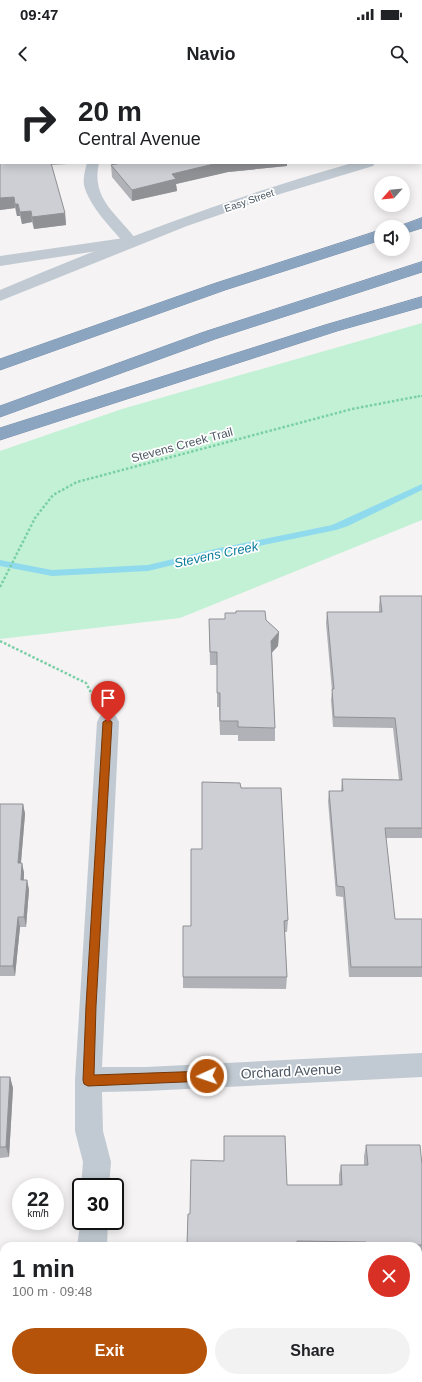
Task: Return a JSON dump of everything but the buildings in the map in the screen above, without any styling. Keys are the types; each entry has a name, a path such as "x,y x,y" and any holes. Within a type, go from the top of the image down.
{"highway":[{"path":"410,227 422,223"},
{"path":"0,365 219,287 374,237"},
{"path":"0,412 92,376 251,322 422,267"},
{"path":"0,434 331,328 422,302"}],"street":[{"name":"Easy Street","path":"0,296 131,242 264,194 365,164"},
{"name":"Easy Street","path":"0,260 131,242"},
{"path":"96,1178 97,1162 89,1132 88,1080 108,722"},
{"name":"Orchard Avenue","path":"88,1080 146,1079 422,1064"},
{"path":"92,1242 93,1230"}],"lane":[{"path":"93,164 91,187 101,206 131,242"}],"path":[{"name":"Stevens Creek Trail","path":"0,587 35,518 53,495 77,482 352,409 422,396"},
{"path":"0,640 86,683 108,722"}],"green space":[{"path":"422,323 422,520 180,618 0,639 0,451 122,409"}],"waterway":[{"name":"Stevens Creek","path":"0,563 52,573 148,568 215,552 333,528 345,524 422,487"}],"route":[{"path":"108,722 88,1080 207,1076"}]}
